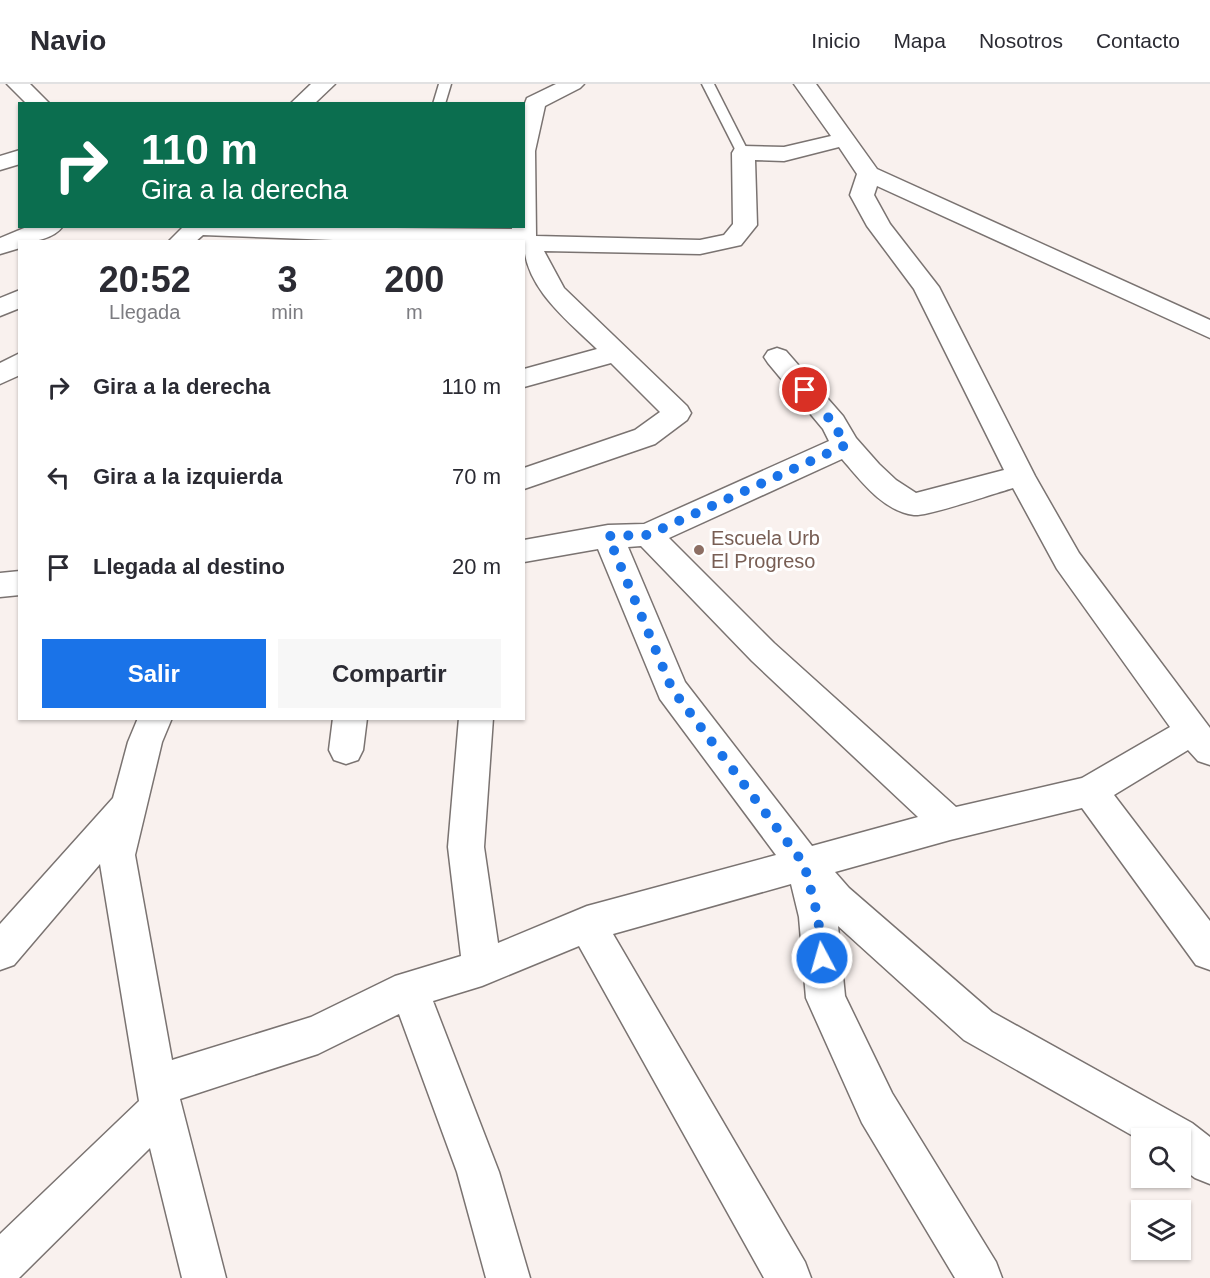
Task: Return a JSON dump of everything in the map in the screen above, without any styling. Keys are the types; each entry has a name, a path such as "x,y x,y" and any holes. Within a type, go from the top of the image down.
{"street":[{"path":"18,84 38,102"},
{"path":"302,102 324,84"},
{"path":"335,102 340,84"},
{"path":"525,147 535,102 573,84"},
{"path":"805,84 869,174 1057,258 1210,330"},
{"path":"191,232 410,231 526,240 700,248 732,240 745,225 743,153 784,154 844,139"},
{"path":"0,163 18,158"},
{"path":"0,1265 159,1097 318,1034 410,989 482,968 587,924 950,824 1090,791 1201,741 1068,561 1021,476 926,286 879,226 862,195 869,174"},
{"path":"525,196 526,240 554,292 677,413 645,437 525,479"},
{"path":"0,247 46,228"},
{"path":"525,294 554,292"},
{"path":"0,308 18,299"},
{"path":"525,378 616,353"},
{"path":"777,357 833,423 846,445 900,500 916,505 1021,476"},
{"path":"0,375 18,363"},
{"path":"525,551 608,536 648,535 846,445"},
{"path":"648,535 763,652 950,824"},
{"path":"608,536 672,689 804,864 836,900 978,1026 1158,1128"},
{"path":"0,585 18,583"},
{"path":"154,720 145,742 117,855 159,1097 204,1278"},
{"path":"476,720 466,847 482,968"},
{"path":"1090,791 1210,952"},
{"path":"0,952 130,805"},
{"path":"804,864 818,917 826,998 877,1108 980,1278"},
{"path":"587,924 789,1278"},
{"path":"410,989 478,1172 508,1278"},
{"path":"1191,1149 1210,1163"}],"lane":[{"path":"440,102 445,84"},
{"path":"708,84 743,153"}],"place":[{"name":"Escuela Urb El Progreso","path":"699,550"}],"route":[{"path":"805,390 833,423 846,445 648,535 608,536 672,689 804,864 818,917 822,958"}]}
